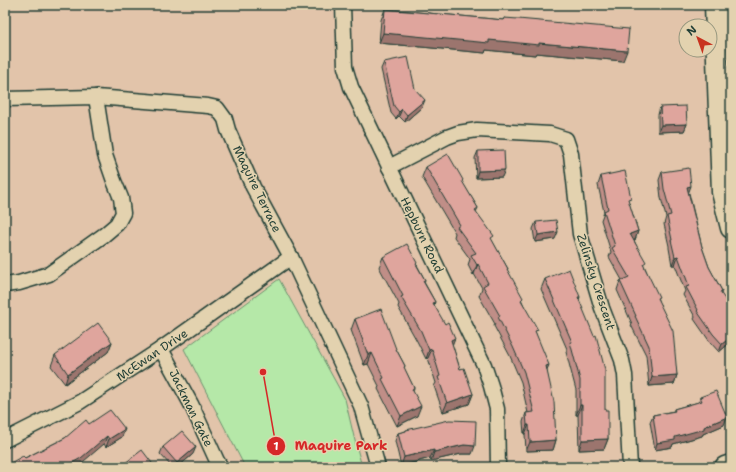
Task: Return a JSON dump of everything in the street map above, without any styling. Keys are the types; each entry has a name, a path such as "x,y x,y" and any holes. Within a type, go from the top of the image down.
{"street":[{"name":"Hepburn Road","path":"343,5 345,67 351,87 484,365 497,409 498,467"},
{"path":"715,5 722,192 731,228"},
{"path":"5,285 19,283 49,274 117,224 123,213 121,198 105,155 96,97"},
{"name":"Maquire Terrace","path":"5,99 96,97 217,108 226,120 228,130 253,187 291,257 361,406 378,467"},
{"name":"Zelinsky Crescent","path":"389,167 458,133 477,130 550,134 566,139 571,154 580,234 602,308 622,360 625,375 630,467"},
{"name":"McEwan Drive","path":"5,439 80,402 162,349 291,257"},
{"name":"Jackman Gate","path":"162,349 191,404 215,465"},
{"path":"725,467 731,465"}],"green space":[{"path":"279,279 345,399 362,467 245,467 184,349"}],"building":[{"path":"385,9 504,20 504,18 518,19 629,29 627,51 489,40 489,43 383,33"},
{"path":"408,57 415,89 425,100 407,115 402,109 399,112 394,106 384,62"},
{"path":"686,106 687,124 661,125 660,107"},
{"path":"504,150 505,170 478,171 478,151"},
{"path":"448,154 478,208 475,210 494,236 491,238 523,298 521,300 538,330 535,331 549,365 546,366 554,402 556,440 530,442 529,425 527,425 526,413 534,412 524,372 498,317 500,316 483,286 488,283 478,264 477,265 471,255 476,253 457,227 460,225 426,167"},
{"path":"689,168 691,186 687,187 702,247 709,267 722,291 720,292 731,308 731,337 722,344 697,311 698,310 686,287 689,286 678,256 675,257 671,240 667,216 671,215 664,189 662,172"},
{"path":"625,171 631,198 628,199 638,231 630,234 646,262 643,264 673,331 677,375 652,377 649,346 620,281 629,277 612,248 615,246 604,211 608,209 601,176"},
{"path":"556,220 558,232 538,235 536,222"},
{"path":"407,244 425,280 423,281 435,302 433,303 445,324 448,322 455,338 451,340 460,369 464,368 473,394 447,403 438,377 440,376 432,349 429,350 421,331 401,297 403,296 383,257"},
{"path":"569,269 580,297 578,297 594,336 596,335 605,370 605,410 608,410 608,439 582,440 580,380 570,342 572,342 545,279"},
{"path":"381,309 396,349 414,388 412,389 421,406 401,416 382,379 384,378 372,353 368,355 355,319"},
{"path":"98,323 112,342 68,374 55,355"},
{"path":"716,391 727,417 704,427 704,429 675,437 675,440 657,443 653,415 675,411 674,409 702,401 700,397"},
{"path":"110,410 125,429 109,439 107,436 81,458 65,467 5,467 23,456 25,458 65,438 86,420 89,424"},
{"path":"449,420 476,421 475,446 464,445 404,457 398,433"},
{"path":"182,431 196,447 177,463 163,447"},
{"path":"142,450 155,467 120,467"}],"place":[{"name":"Maquire Park","path":"263,372"}]}
